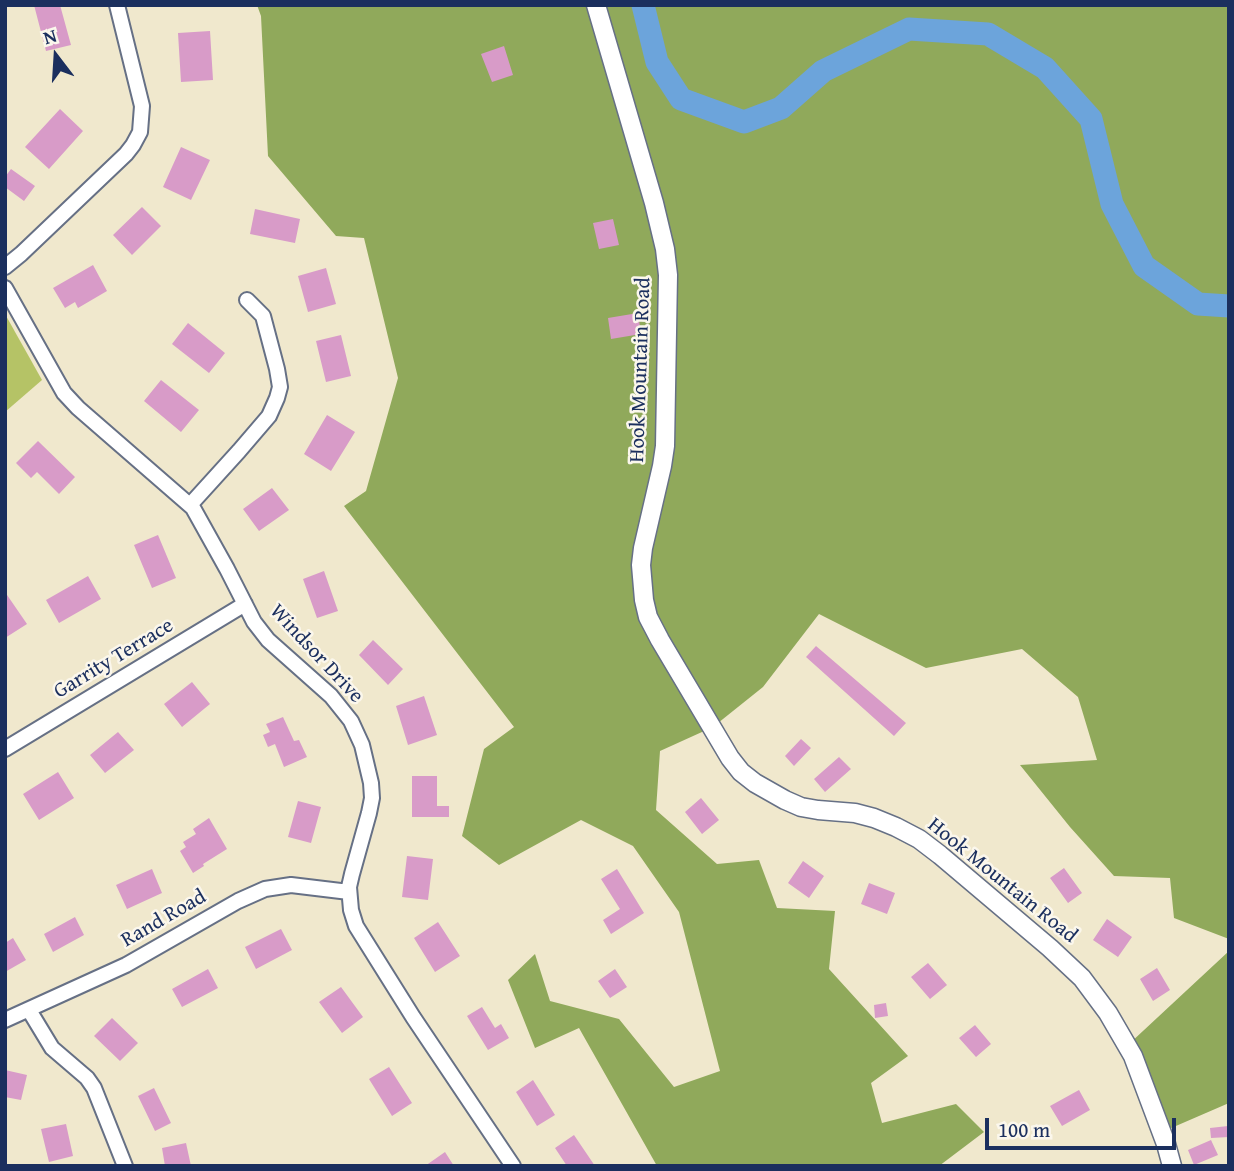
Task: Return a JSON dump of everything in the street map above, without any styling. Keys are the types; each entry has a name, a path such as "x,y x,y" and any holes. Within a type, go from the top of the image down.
{"street":[{"path":"5,267 126,154 140,132 142,106 117,5"},
{"name":"Hook Mountain Road","path":"596,5 654,203 668,275 665,446 641,565 648,617 730,758 741,772 755,783 801,807 855,813 874,818 919,839 1082,978 1108,1013 1133,1056 1172,1166"},
{"name":"Windsor Drive","path":"5,288 64,393 190,505 254,622 268,640 343,709 351,721 362,745 372,798 349,892 356,926 413,1017 513,1166"},
{"path":"190,505 269,416 278,398 280,387 277,369 263,316 247,300"},
{"name":"Garrity Terrace","path":"5,749 245,604"},
{"name":"Rand Road","path":"5,1020 126,965 265,888 291,885 349,892"},
{"path":"29,1010 52,1048 87,1078 94,1088 125,1166"}],"green space":[{"path":"257,5 1229,5 1229,939 1174,918 1170,878 1114,876 1020,765 1097,760 1078,697 1022,649 926,668 819,614 763,687 713,727 660,751 656,810 717,864 759,860 777,908 835,911 829,969 908,1056 871,1083 882,1123 956,1104 984,1132 939,1166 657,1166 579,1028 535,1048 508,980 535,954 550,1001 619,1019 674,1087 720,1071 679,912 633,846 581,820 499,865 462,836 484,749 514,727 344,506 366,491 398,378 364,238 336,236 268,156 261,16"},
{"path":"5,314 42,380 5,412"},
{"path":"1229,951 1229,1103 1162,1132 1129,1044"}],"building":[{"path":"34,5 60,5 71,45 46,51"},
{"path":"210,31 213,80 181,82 178,33"},
{"path":"504,46 513,75 492,82 481,54"},
{"path":"60,109 83,131 49,169 25,147"},
{"path":"181,147 210,160 191,200 163,187"},
{"path":"11,169 35,186 24,201 5,187 5,177"},
{"path":"142,207 161,226 132,255 113,235"},
{"path":"255,209 300,219 295,243 250,234"},
{"path":"613,219 619,245 599,249 593,223"},
{"path":"93,265 107,291 78,308 75,302 65,308 53,288"},
{"path":"326,268 336,304 308,312 298,276"},
{"path":"638,313 641,334 611,339 608,318"},
{"path":"188,323 225,353 209,373 172,344"},
{"path":"341,335 351,376 326,382 316,341"},
{"path":"161,380 199,410 181,432 144,401"},
{"path":"327,415 355,432 331,471 304,454"},
{"path":"38,441 75,477 59,494 37,472 31,478 16,463"},
{"path":"272,488 289,510 259,531 243,509"},
{"path":"158,535 176,578 152,588 134,545"},
{"path":"324,571 338,611 317,618 303,579"},
{"path":"88,576 101,599 59,623 46,600"},
{"path":"5,592 27,624 5,638"},
{"path":"373,640 403,669 388,685 359,655"},
{"path":"816,646 906,723 894,736 806,657"},
{"path":"192,682 210,704 182,727 164,704"},
{"path":"424,696 437,735 408,745 396,706"},
{"path":"283,717 294,741 299,740 307,757 284,767 275,744 268,747 263,735 270,732 266,724"},
{"path":"118,732 134,750 105,773 90,755"},
{"path":"801,739 811,748 794,766 785,756"},
{"path":"839,757 851,769 825,792 814,779"},
{"path":"58,772 74,798 39,820 23,794"},
{"path":"412,776 437,776 437,806 449,806 449,817 412,817"},
{"path":"701,798 719,820 702,834 685,812"},
{"path":"298,801 321,807 311,843 288,837"},
{"path":"209,818 227,849 193,873 180,851 186,847 183,842 196,834 193,829"},
{"path":"407,856 433,859 428,900 402,897"},
{"path":"803,861 824,876 809,898 788,883"},
{"path":"1064,868 1082,893 1068,903 1050,878"},
{"path":"152,869 162,893 127,909 116,885"},
{"path":"617,869 644,913 611,934 603,920 620,909 601,879"},
{"path":"869,883 895,893 887,914 861,904"},
{"path":"75,917 84,935 53,952 44,934"},
{"path":"1107,919 1132,937 1118,957 1093,940"},
{"path":"438,922 460,956 435,972 414,938"},
{"path":"281,929 292,950 256,969 245,947"},
{"path":"13,938 26,960 5,972 5,943"},
{"path":"928,963 947,985 930,999 911,977"},
{"path":"1157,968 1170,990 1153,1001 1140,979"},
{"path":"208,969 218,988 182,1007 172,989"},
{"path":"615,969 627,987 610,998 598,981"},
{"path":"341,987 363,1017 342,1033 319,1002"},
{"path":"886,1003 888,1016 875,1018 874,1005"},
{"path":"482,1007 495,1028 501,1024 509,1038 488,1050 467,1016"},
{"path":"112,1018 138,1043 120,1061 94,1036"},
{"path":"975,1025 991,1044 976,1057 959,1038"},
{"path":"389,1067 412,1103 392,1116 369,1079"},
{"path":"5,1070 27,1075 21,1100 5,1097"},
{"path":"533,1080 555,1115 537,1126 516,1092"},
{"path":"154,1088 171,1123 155,1131 138,1096"},
{"path":"1079,1090 1090,1110 1062,1126 1050,1106"},
{"path":"66,1124 73,1156 49,1162 41,1129"},
{"path":"1228,1126 1229,1137 1211,1138 1210,1128"},
{"path":"574,1135 595,1166 567,1166 555,1148"},
{"path":"1211,1140 1218,1155 1194,1165 1188,1150"},
{"path":"186,1143 191,1166 165,1166 162,1148"},
{"path":"445,1152 454,1166 425,1166"}],"waterway":[{"path":"643,5 657,62 681,99 744,122 781,108 823,71 909,29 988,34 1045,68 1091,119 1112,204 1144,266 1198,304 1229,306"}]}
